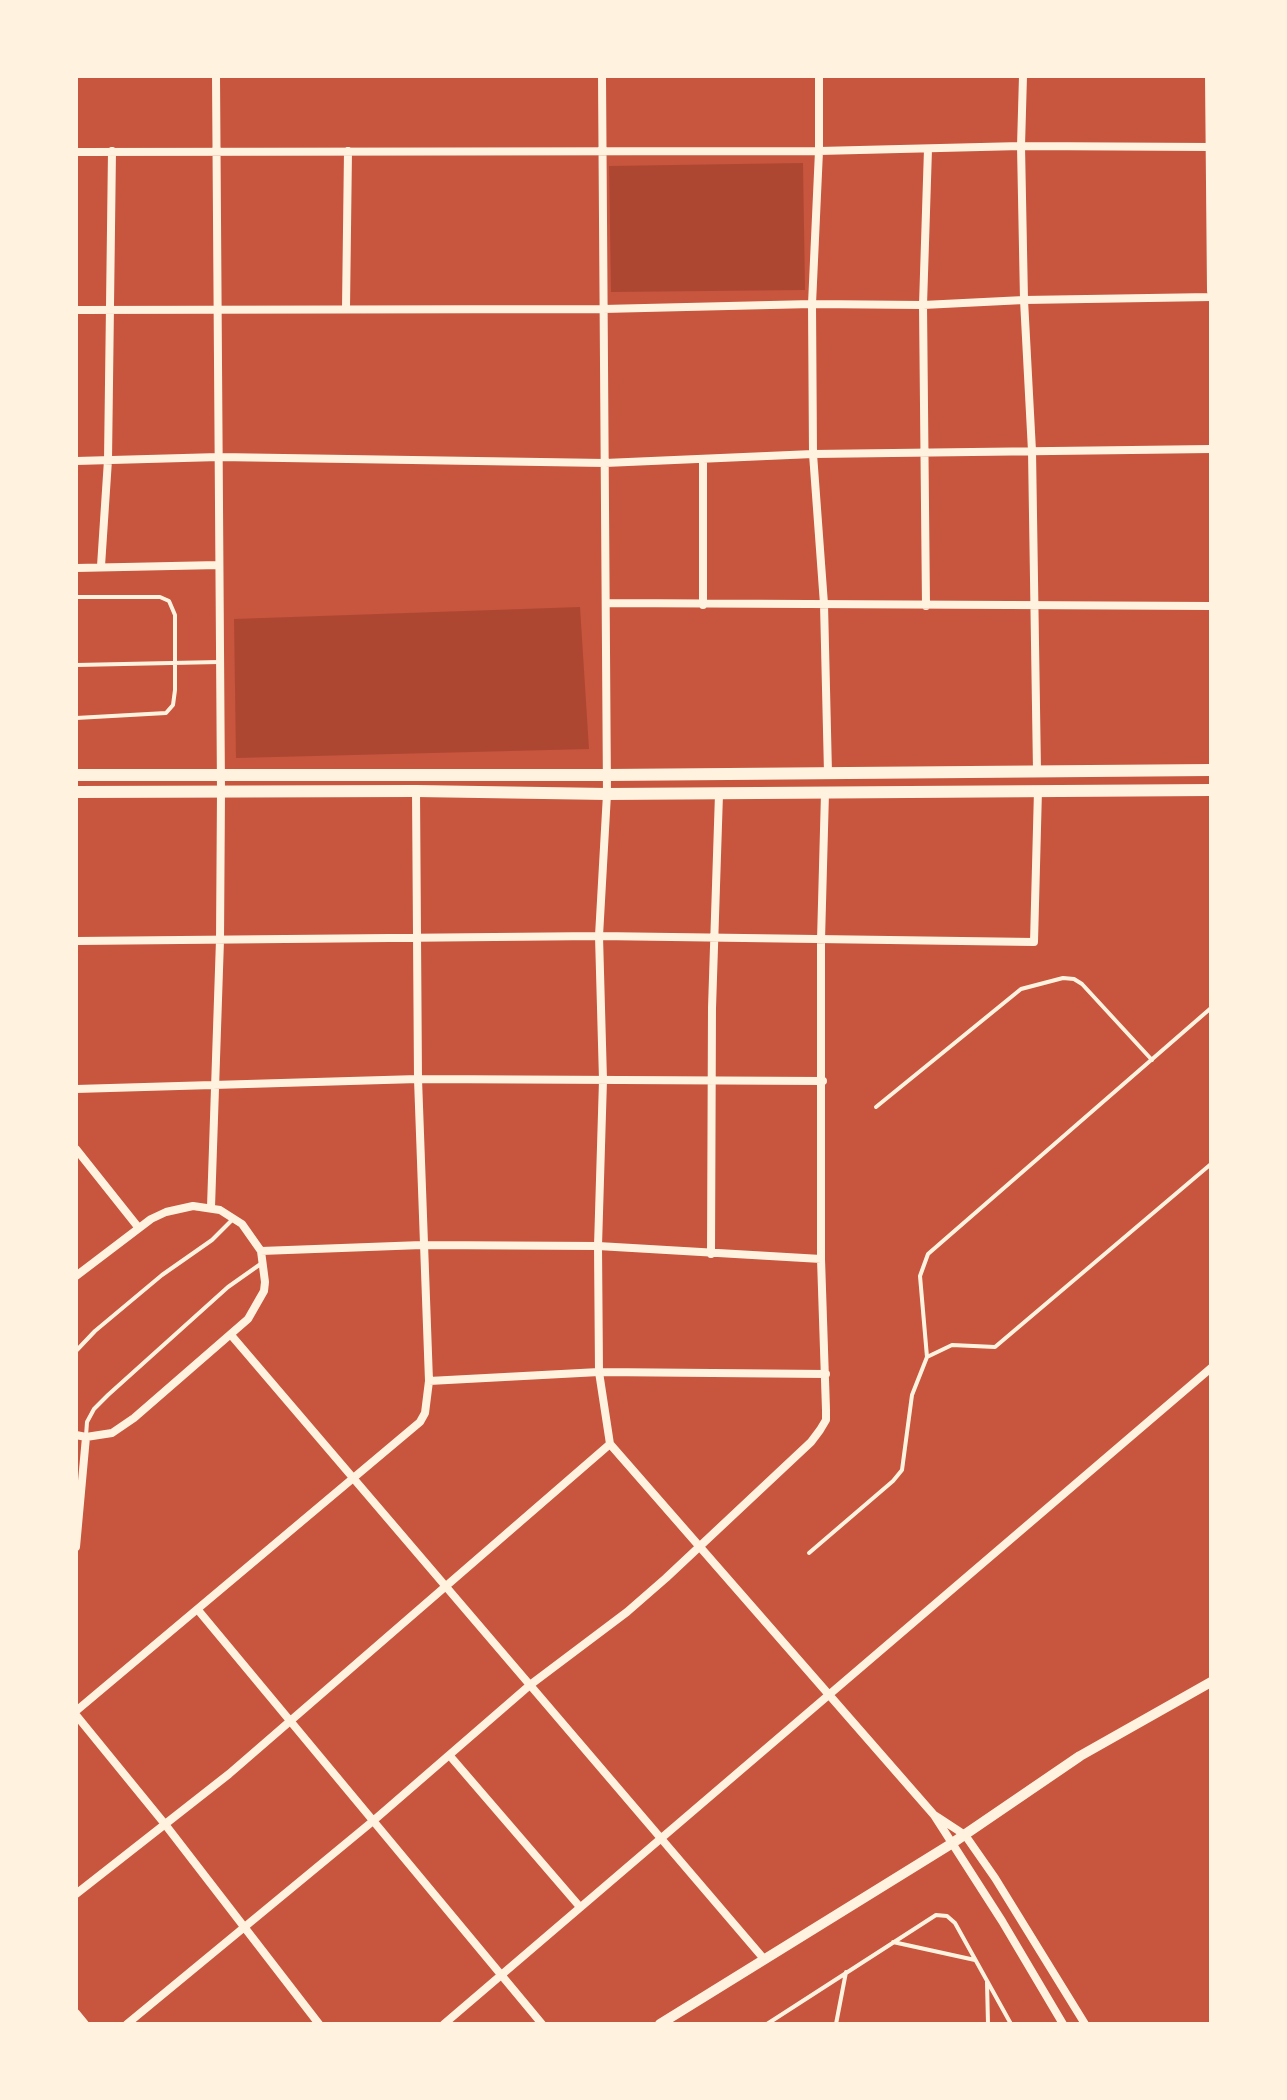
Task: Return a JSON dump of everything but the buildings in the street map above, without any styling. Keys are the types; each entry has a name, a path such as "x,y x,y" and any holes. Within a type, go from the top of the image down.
{"main road":[{"path":"76,775 1211,770"},
{"path":"76,792 719,794 1211,790"}],"street":[{"path":"211,1207 220,940 221,791 216,76"},
{"path":"602,76 607,794 599,936 603,1080 598,1246 599,1372 610,1444 934,1815 1063,2024"},
{"path":"819,76 812,304 813,454 824,604 828,773"},
{"path":"1023,76 1024,300 1032,451 1037,771"},
{"path":"1209,76 1211,291"},
{"path":"76,152 1210,147"},
{"path":"926,606 923,305 928,149"},
{"path":"101,566 108,460 112,151"},
{"path":"346,308 348,151"},
{"path":"76,310 218,307 603,309 1211,297"},
{"path":"76,461 219,457 605,463 813,454 1211,449"},
{"path":"703,461 703,605"},
{"path":"76,568 219,565"},
{"path":"606,603 1211,606"},
{"path":"76,941 599,936 1034,942 1038,790"},
{"path":"319,2024 246,1926 76,1713 420,1422 425,1413 429,1381 418,1079 416,791"},
{"path":"127,2024 373,1821 530,1685 627,1612 811,1442 826,1420 821,1259 821,940 825,793"},
{"path":"711,1254 713,937 719,794"},
{"path":"76,1089 418,1079 823,1081"},
{"path":"76,1149 138,1227"},
{"path":"76,1276 138,1227 166,1212 193,1206 211,1207 235,1218 252,1236 261,1251 264,1291 248,1319 134,1418 112,1433 86,1437 76,1435"},
{"path":"261,1251 422,1245 598,1246 821,1259"},
{"path":"231,1335 764,1959"},
{"path":"444,2024 1211,1368"},
{"path":"429,1381 599,1372 826,1374"},
{"path":"76,1547 86,1437"},
{"path":"76,1894 229,1774 610,1444"},
{"path":"198,1610 542,2024"},
{"path":"660,2024 951,1844 1080,1756 1211,1682"},
{"path":"450,1756 580,1907"},
{"path":"934,1815 965,1835 1032,1935 1085,2024"},
{"path":"76,2013 85,2024"}],"lane":[{"path":"76,597 160,597 169,601 175,615 175,690 173,705 166,713 76,718"},
{"path":"76,665 221,662"},
{"path":"876,1107 1021,989 1063,978 1082,984 1152,1060"},
{"path":"809,1553 902,1470 912,1395 927,1357 920,1276 928,1254 1211,1008"},
{"path":"927,1357 952,1345 995,1347 1211,1164"},
{"path":"76,1351 95,1331 162,1275 212,1240 235,1218"},
{"path":"86,1437 87,1422 94,1409 108,1395 228,1287 263,1262"},
{"path":"767,2024 936,1915 947,1916 955,1923 1011,2024"},
{"path":"893,1942 975,1960"},
{"path":"836,2024 846,1972"},
{"path":"987,1982 988,2024"}],"shaded area":[{"path":"803,163 805,290 611,292 609,166"},
{"path":"580,607 589,749 236,758 234,619"}]}
